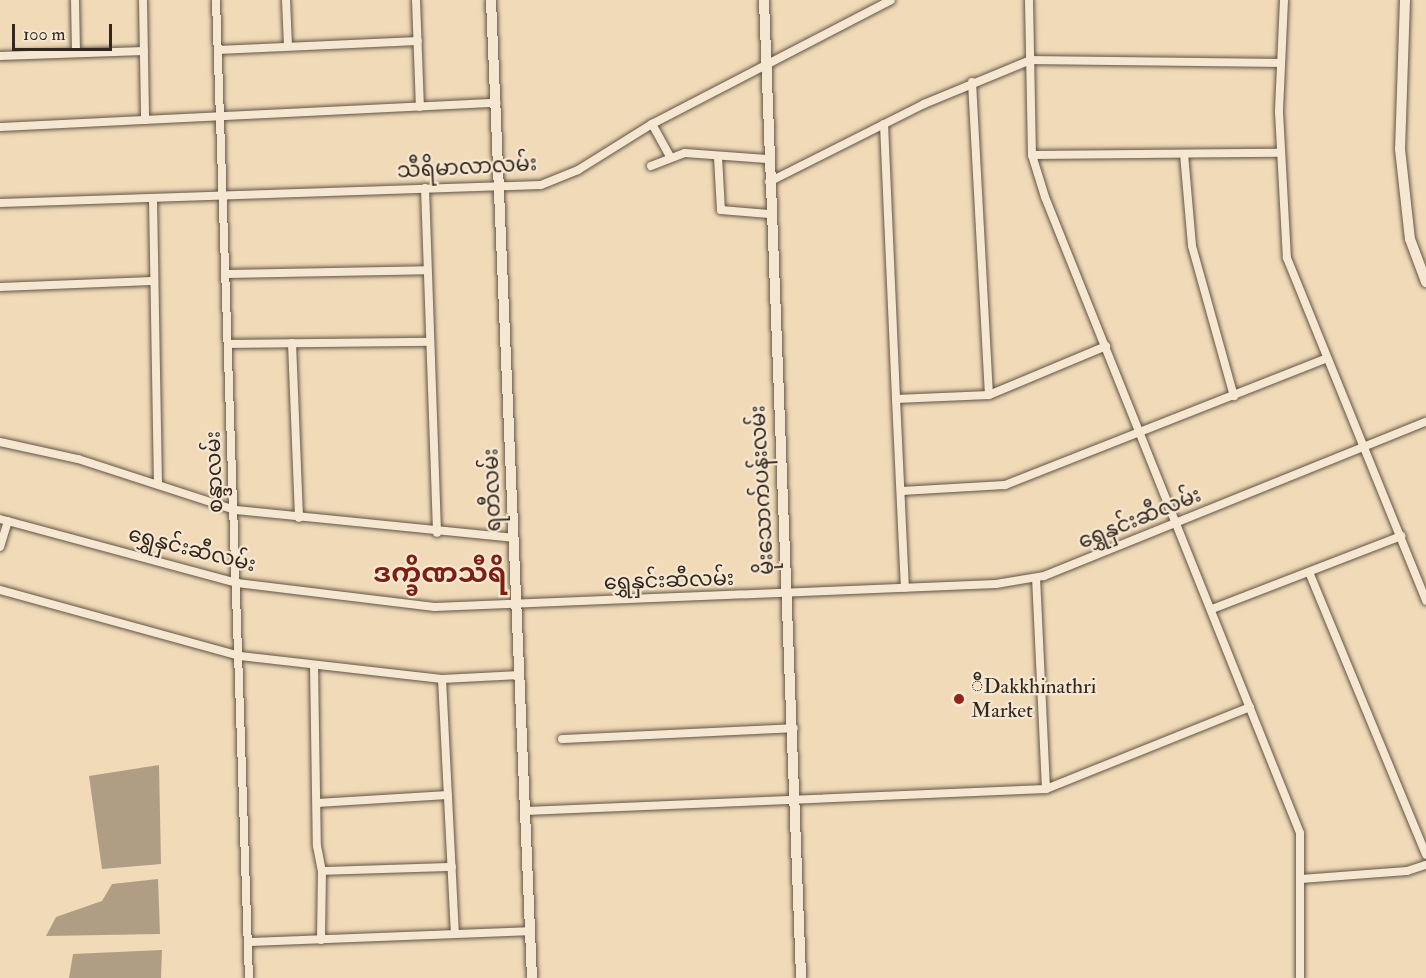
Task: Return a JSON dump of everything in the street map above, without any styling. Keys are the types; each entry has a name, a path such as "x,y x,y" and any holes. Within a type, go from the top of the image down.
{"street":[{"path":"75,0 76,53"},
{"path":"143,0 145,120"},
{"name":"စန္ဒာလမ်း","path":"216,0 240,656 249,978"},
{"path":"286,0 288,46"},
{"path":"416,0 420,107"},
{"name":"ရတီလမ်း","path":"491,0 501,189 532,978"},
{"name":"မိုးသောက်ပန်းလမ်း","path":"764,0 768,66 769,214 794,728 801,978"},
{"name":"သီရိမာလာလမ်း","path":"0,204 425,188 501,189 541,185 578,170 652,124 768,66 890,0"},
{"path":"1029,0 1032,155 1300,834 1300,978"},
{"path":"1284,0 1280,153 1287,258 1365,446 1426,602"},
{"path":"1405,0 1400,149 1410,239 1426,282"},
{"path":"218,50 418,41"},
{"path":"0,56 144,51"},
{"path":"768,183 972,82 1031,60 1281,63"},
{"path":"972,82 989,395"},
{"path":"0,127 496,103"},
{"path":"652,124 670,157"},
{"path":"884,124 904,588"},
{"path":"651,166 670,157 704,152 718,157 767,159"},
{"path":"1032,155 1280,153"},
{"path":"1184,154 1192,246 1234,396"},
{"path":"718,157 721,210 769,214"},
{"path":"425,188 437,533"},
{"path":"153,199 152,280 158,484"},
{"path":"226,274 428,270"},
{"path":"0,287 152,280"},
{"path":"228,344 430,342"},
{"path":"292,343 299,518"},
{"path":"896,399 989,395 1106,346"},
{"path":"901,491 1005,485 1142,433 1327,358"},
{"name":"ရွှေနှင်းဆီလမ်း","path":"4,520 237,583 435,607 904,588 1036,578 1178,524 1426,422"},
{"path":"0,442 158,484 235,510 437,533 514,538"},
{"path":"0,547 4,520"},
{"path":"1212,609 1401,536"},
{"path":"1309,572 1426,855"},
{"path":"1036,578 1046,789"},
{"path":"0,590 240,656 442,679 520,675"},
{"path":"314,665 317,803 322,871 321,940"},
{"path":"442,679 455,934"},
{"path":"525,811 1046,789 1250,707"},
{"path":"562,739 794,728"},
{"path":"317,803 448,795"},
{"path":"1301,879 1407,872 1426,865"},
{"path":"322,871 452,867"},
{"path":"248,942 531,931"}],"shaded area":[{"path":"159,765 161,864 102,869 89,776"},
{"path":"158,879 160,934 46,936 56,917 102,901 112,884"},
{"path":"162,950 161,978 69,978 73,954"}],"place":[{"name":"ီDakkhinathri Market","path":"959,699"}],"district":[{"name":"ဒက္ခိဏသီရိ","path":"440,574"}]}
